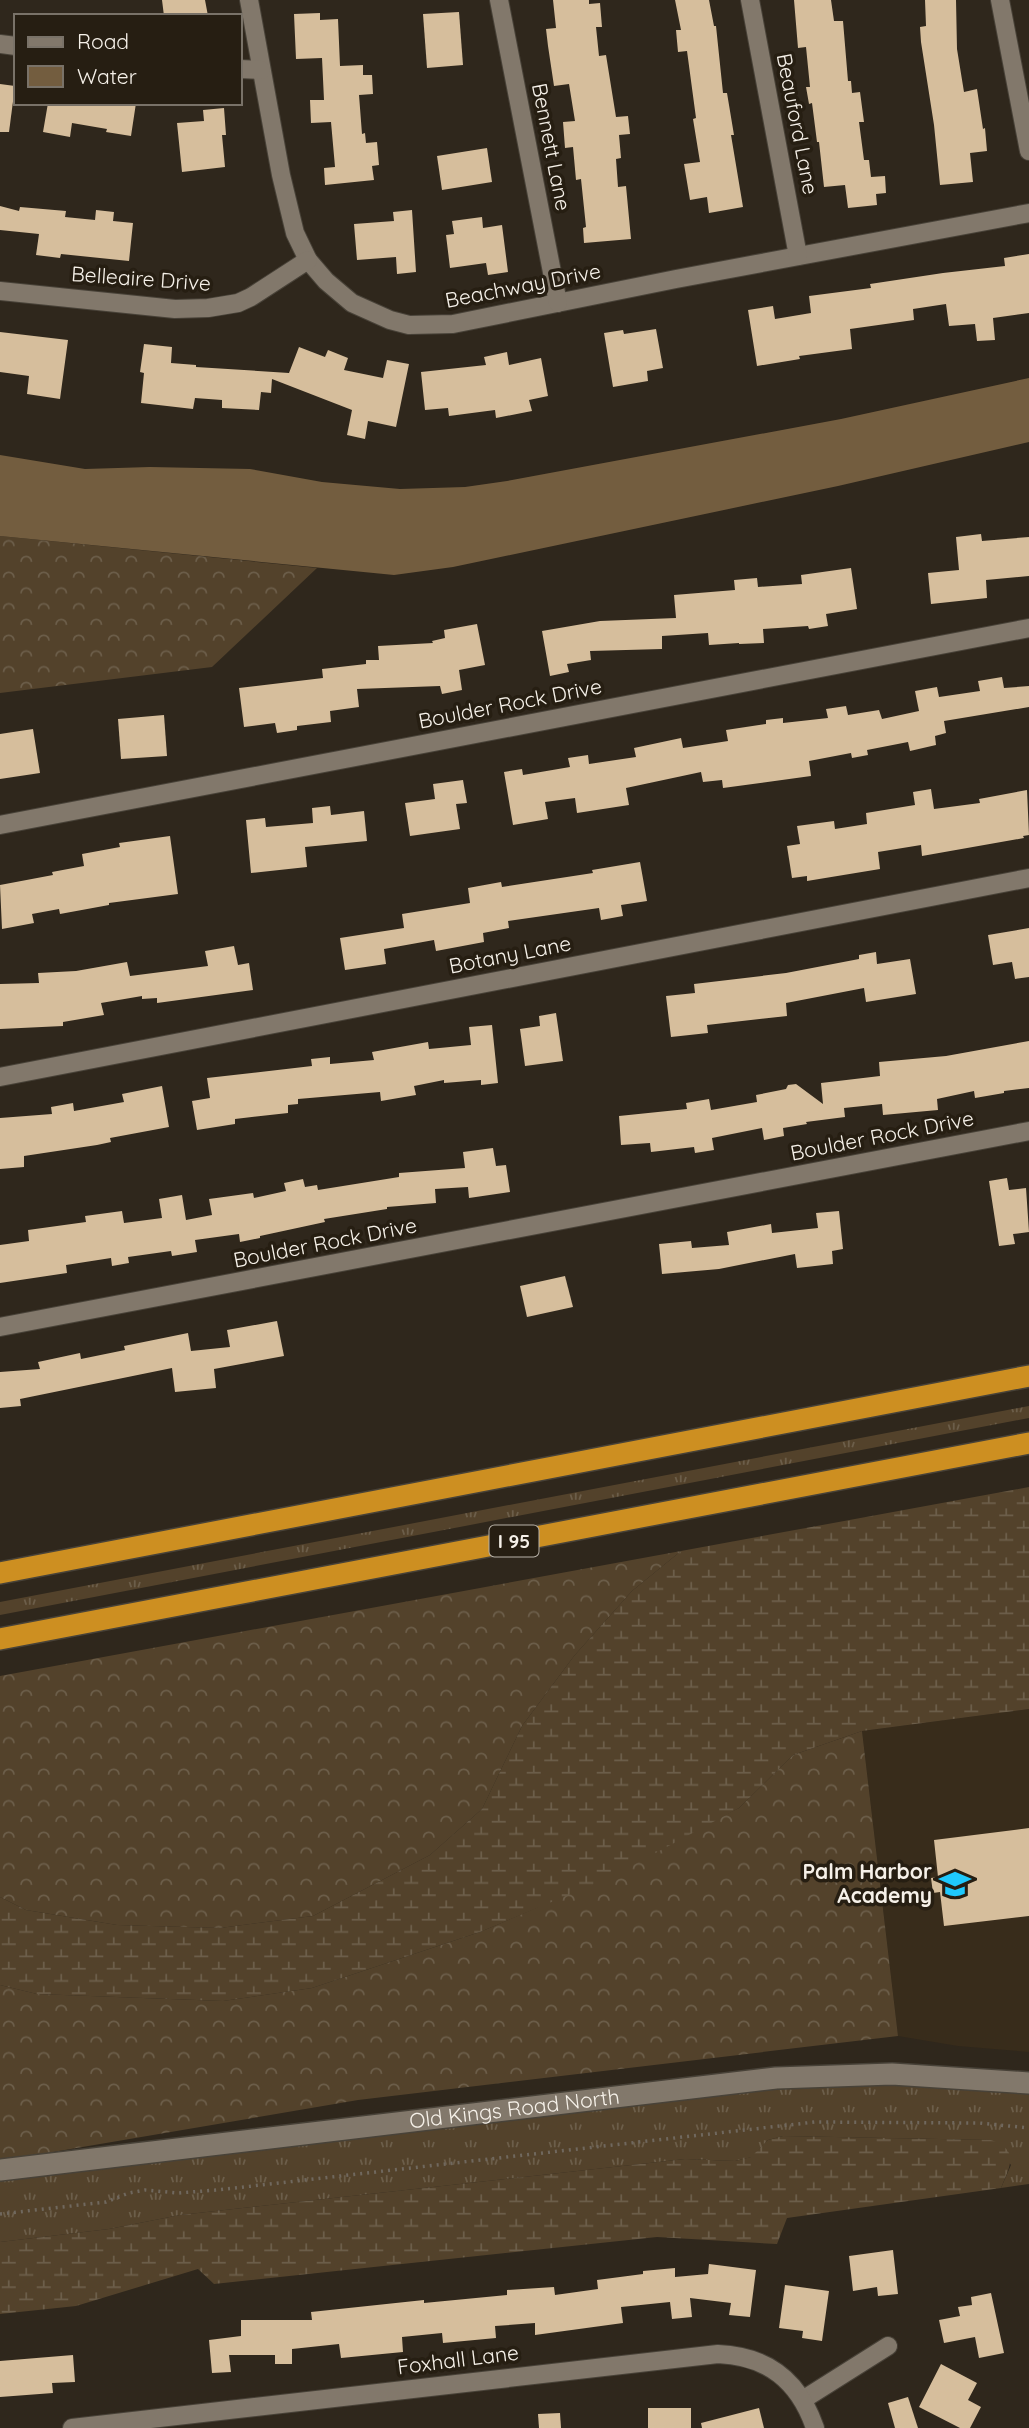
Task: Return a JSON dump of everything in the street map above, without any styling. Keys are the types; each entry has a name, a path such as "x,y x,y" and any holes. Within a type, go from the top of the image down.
{"highway":[{"path":"0,1573 1029,1376"},
{"name":"I 95","path":"0,1640 1029,1443"}],"street":[{"name":"Beachway Drive","path":"249,0 290,220 300,246 326,281 352,303 390,320 409,325 453,324 1029,213"},
{"name":"Bennett Lane","path":"499,0 558,303"},
{"name":"Beauford Lane","path":"750,0 798,256"},
{"path":"1000,0 1029,151"},
{"path":"242,69 261,70"},
{"name":"Belleaire Drive","path":"0,291 175,309 224,307 251,297 309,260"},
{"name":"Boulder Rock Drive","path":"0,825 1029,628"},
{"name":"Botany Lane","path":"0,1077 1029,878"},
{"name":"Boulder Rock Drive","path":"0,1327 1029,1131"},
{"name":"Old Kings Road North","path":"0,2170 776,2078 892,2074 1029,2083"},
{"path":"804,2399 888,2346"},
{"name":"Foxhall Lane","path":"72,2428 704,2354 740,2356 760,2362 787,2380 804,2399 815,2428"}],"path":[{"path":"0,2214 106,2202 145,2190 178,2193 217,2190 814,2122 979,2123 1029,2128"}],"shaded area":[{"name":"Palm Harbor Academy","path":"1029,1709 1029,2052 958,2046 898,2036 862,1731"}],"green space":[{"path":"0,536 317,568 212,667 0,693"},
{"path":"1029,1406 1029,1418 0,1615 0,1602"},
{"path":"1029,1487 1029,1709 862,1731 793,1755 739,1808 611,1877 480,1932 312,1988 223,2001 37,1994 0,1985 0,1897 26,1910 117,1925 220,1928 313,1916 430,1855 482,1809 522,1726 574,1656 632,1591 681,1551"},
{"path":"681,1551 632,1591 574,1656 522,1726 482,1809 430,1855 313,1916 220,1928 117,1925 26,1910 0,1897 0,1676"},
{"path":"862,1731 898,2036 358,2100 0,2161 0,1985 37,1994 223,2001 312,1988 480,1932 536,1908 739,1808 793,1755"},
{"path":"873,2084 1029,2091 1029,2184 1001,2188 1011,2165 991,2140 783,2136 768,2140 752,2157 735,2161 685,2159 180,2215 109,2229 0,2242 0,2179 732,2092"},
{"path":"783,2136 991,2140 1006,2149 1010,2160 1001,2188 787,2218 777,2244 657,2237 214,2284 198,2269 76,2306 0,2314 0,2242 109,2229 180,2215 685,2159 735,2161 751,2157 768,2140"}],"water":[{"path":"1029,378 1029,442 838,486 453,567 394,575 0,536 0,455 85,469 250,469 322,482 400,489 465,487 841,419"}],"building":[{"path":"162,0 205,0 208,14 164,14"},
{"path":"553,0 589,0 589,4 600,3 602,27 596,27 599,56 606,55 616,117 628,116 630,134 619,135 621,158 616,159 618,187 626,186 631,239 584,243 583,228 586,227 581,179 576,180 573,147 565,148 563,122 575,121 569,84 554,86 548,46 546,29 556,28"},
{"path":"675,0 709,0 716,26 723,93 727,93 734,135 731,135 743,207 709,213 707,197 690,200 684,164 700,162 687,51 678,52 676,30 681,30"},
{"path":"794,0 831,0 834,21 843,21 848,81 851,81 852,93 860,92 864,122 859,122 864,160 869,160 871,177 885,176 886,193 876,194 877,205 848,208 845,185 824,187 812,103 809,104 806,87 810,87 806,47 798,48"},
{"path":"925,0 956,0 957,49 964,92 977,89 983,129 985,128 987,151 970,153 973,182 940,185 921,42 920,27 926,26"},
{"path":"459,12 463,65 427,68 423,14"},
{"path":"320,13 320,20 338,19 340,66 363,65 363,75 372,75 373,94 359,95 362,134 365,133 366,143 377,142 379,165 372,166 374,180 325,185 324,168 335,167 331,122 311,123 310,100 324,100 322,58 296,59 294,14"},
{"path":"0,84 14,86 9,132 0,132"},
{"path":"48,105 136,105 131,136 72,123 70,137 43,132"},
{"path":"224,108 226,135 222,135 225,167 182,172 177,123 204,121 203,110"},
{"path":"487,148 492,182 442,190 437,156"},
{"path":"0,206 19,211 20,207 66,211 65,217 95,220 96,210 114,212 113,221 133,223 129,261 61,254 60,258 36,255 39,234 0,230"},
{"path":"412,210 416,272 397,274 396,257 357,260 354,224 394,221 393,212"},
{"path":"482,217 483,228 502,225 508,272 488,275 486,263 450,268 446,235 454,234 452,221"},
{"path":"1029,254 1029,313 993,318 995,340 977,341 975,324 949,326 946,304 913,309 914,320 850,329 852,349 799,356 800,359 757,366 748,310 773,306 775,319 811,313 809,296 871,288 870,284 1005,266 1004,258"},
{"path":"656,329 663,368 647,371 648,381 613,387 604,333 623,330 624,334"},
{"path":"0,332 68,340 60,399 27,394 29,376 0,372"},
{"path":"144,344 172,347 171,363 196,367 289,373 299,347 325,357 328,350 348,358 344,370 383,378 387,360 409,364 396,427 368,421 365,439 347,435 352,410 272,379 271,393 261,392 259,410 222,408 222,400 195,398 193,409 141,403 144,373 140,372"},
{"path":"507,352 509,365 541,358 548,396 529,400 532,411 496,418 495,410 449,416 448,408 425,410 421,372 486,365 484,357"},
{"path":"981,534 982,541 1029,537 1029,576 986,580 987,598 931,604 928,573 959,570 956,537"},
{"path":"851,568 857,609 826,614 828,626 809,629 808,626 763,629 764,643 709,645 708,633 662,636 662,649 590,651 591,660 567,664 569,672 550,676 542,631 600,621 676,618 674,595 735,590 734,580 757,578 758,587 802,584 801,575"},
{"path":"477,624 485,665 459,670 462,690 442,694 440,686 357,689 359,707 330,711 331,722 297,726 297,730 277,733 275,723 244,727 239,688 323,678 322,669 379,660 378,646 433,643 432,641 445,638 444,630"},
{"path":"1002,677 1004,688 1029,686 1029,707 944,721 946,733 935,736 936,745 910,751 908,742 867,750 868,755 852,758 851,753 809,761 811,776 723,788 722,780 703,782 701,772 626,788 629,805 577,813 575,798 545,802 548,819 513,825 504,772 522,769 523,775 570,767 568,758 588,755 589,764 636,757 634,748 681,738 683,748 728,741 726,730 766,724 766,720 783,718 783,723 828,718 826,709 846,706 848,715 879,710 882,719 919,711 915,691 937,687 939,697 980,691 978,681"},
{"path":"164,715 167,756 121,759 118,719"},
{"path":"33,729 40,773 0,779 0,734"},
{"path":"463,780 467,803 456,804 460,829 410,836 405,803 435,799 433,784"},
{"path":"931,789 934,809 980,803 979,799 1027,790 1029,835 922,856 921,845 878,852 880,869 807,881 807,876 792,878 787,846 800,844 797,826 834,821 835,829 867,824 866,813 915,805 913,792"},
{"path":"330,806 331,815 364,811 367,841 305,847 307,867 251,873 246,820 265,818 266,827 313,823 312,808"},
{"path":"170,836 178,894 109,903 60,914 59,909 32,914 34,923 2,929 0,885 84,866 82,854 120,847 119,843"},
{"path":"640,862 647,901 621,905 623,916 601,920 599,908 508,921 509,928 483,933 484,942 436,951 434,940 384,949 386,964 345,970 340,938 404,928 402,914 470,903 468,888 501,882 502,887 593,873 592,870"},
{"path":"1029,928 1029,977 1015,979 1012,962 993,965 988,935"},
{"path":"234,946 238,965 249,963 253,990 157,1003 157,998 142,999 142,996 101,1003 104,1015 63,1022 63,1026 0,1029 0,984 39,983 38,973 76,971 127,962 130,976 208,966 205,951"},
{"path":"876,952 877,964 910,959 916,994 866,1002 864,988 786,1003 787,1016 707,1025 708,1033 671,1037 666,996 695,993 694,984 786,973 859,959 859,955"},
{"path":"556,1013 563,1061 525,1066 520,1029 540,1026 539,1016"},
{"path":"492,1025 498,1083 481,1085 481,1080 444,1083 444,1080 414,1086 416,1095 381,1101 380,1092 298,1099 298,1104 288,1105 288,1113 235,1119 235,1124 197,1130 192,1101 210,1098 207,1078 312,1066 311,1059 330,1057 330,1064 374,1060 372,1052 428,1042 429,1049 471,1045 469,1027"},
{"path":"1029,1041 1029,1088 975,1098 974,1091 937,1099 938,1110 883,1115 882,1104 844,1108 845,1117 783,1128 784,1136 764,1140 762,1128 712,1138 714,1150 695,1153 694,1147 651,1152 650,1143 621,1145 619,1116 687,1109 686,1103 709,1099 711,1110 757,1102 756,1095 786,1089 788,1085 796,1084 823,1104 821,1083 880,1076 879,1062 946,1056"},
{"path":"162,1086 169,1127 110,1138 111,1142 97,1145 24,1156 24,1167 0,1169 0,1118 52,1114 51,1107 73,1103 74,1111 124,1102 122,1094"},
{"path":"493,1148 496,1166 506,1165 510,1192 469,1198 468,1187 435,1189 436,1203 387,1207 324,1219 325,1222 240,1242 239,1234 195,1240 197,1252 172,1256 171,1251 128,1257 129,1263 112,1266 111,1258 66,1265 67,1273 0,1283 0,1245 29,1241 28,1230 86,1222 85,1216 122,1211 124,1223 162,1218 159,1199 182,1195 186,1220 212,1215 209,1199 253,1193 254,1198 286,1191 284,1183 303,1179 305,1187 317,1185 318,1190 399,1177 399,1173 465,1168 463,1152"},
{"path":"1007,1178 1009,1190 1026,1188 1029,1232 1013,1234 1015,1244 999,1246 989,1181"},
{"path":"839,1211 843,1249 832,1251 833,1264 797,1268 795,1254 719,1269 662,1274 659,1244 691,1241 692,1248 729,1245 727,1232 771,1224 772,1233 818,1228 816,1213"},
{"path":"565,1276 573,1307 527,1317 520,1286"},
{"path":"277,1321 284,1356 214,1369 216,1388 175,1392 172,1368 20,1399 21,1406 0,1408 0,1372 40,1369 38,1362 80,1353 81,1359 125,1350 124,1346 188,1333 191,1351 230,1347 227,1330"},
{"path":"1029,1828 1029,1916 944,1926 940,1892 933,1893 931,1878 938,1877 934,1840"},
{"path":"893,2250 898,2294 878,2296 877,2287 853,2291 849,2256"},
{"path":"709,2264 756,2270 750,2317 729,2315 731,2303 690,2298 692,2317 672,2319 670,2302 621,2307 623,2323 535,2335 535,2323 495,2326 496,2338 443,2343 442,2333 402,2337 403,2352 341,2358 339,2344 292,2349 292,2364 275,2364 275,2355 229,2355 231,2372 212,2373 209,2340 241,2336 241,2320 312,2320 311,2312 424,2300 424,2303 507,2295 507,2290 554,2287 555,2295 598,2289 597,2280 643,2274 643,2271 675,2268 675,2277 708,2274"},
{"path":"785,2285 829,2291 822,2341 802,2338 803,2331 779,2328"},
{"path":"991,2293 1004,2353 979,2358 975,2337 944,2343 939,2320 960,2316 958,2307 972,2305 971,2297"},
{"path":"73,2355 75,2382 52,2383 53,2393 0,2397 0,2361"},
{"path":"941,2364 977,2383 968,2400 981,2407 970,2428 960,2428 919,2407"},
{"path":"908,2397 918,2428 895,2428 888,2403"},
{"path":"648,2408 691,2408 691,2428 648,2428"},
{"path":"759,2408 764,2428 702,2428 701,2423"},
{"path":"560,2413 561,2428 539,2428 538,2414"}],"place":[{"name":"Palm Harbor Academy","path":"955,1884"}]}
